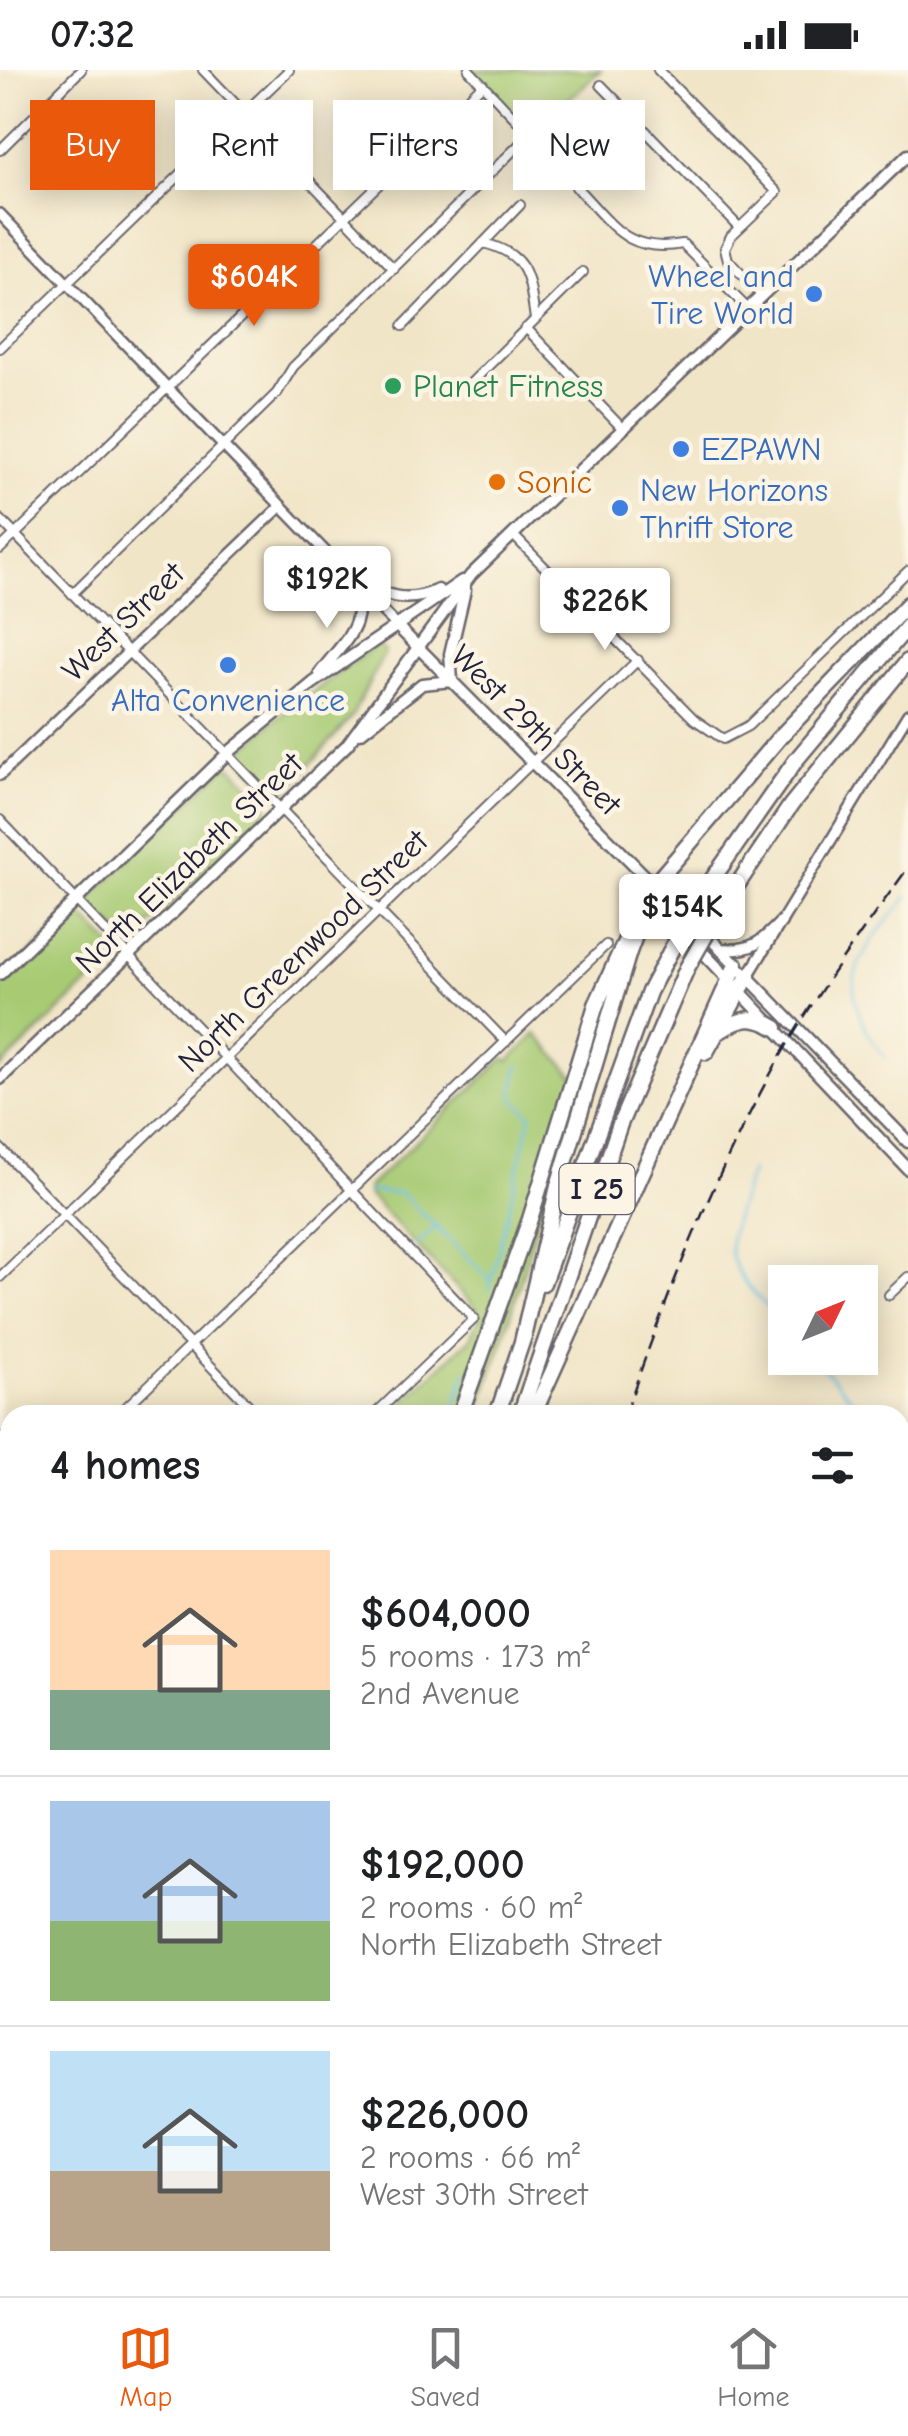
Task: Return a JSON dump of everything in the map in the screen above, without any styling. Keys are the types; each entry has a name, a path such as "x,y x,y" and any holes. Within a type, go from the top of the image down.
{"highway":[{"path":"464,1405 530,1218 596,1005 622,943 657,889 779,738 908,604"},
{"name":"I 25","path":"501,1405 649,992 702,894 796,760 908,626"},
{"name":"I 25","path":"523,1405 620,1124 687,968 790,804 908,660"},
{"path":"522,1342 558,1186 642,917"},
{"path":"683,1085 720,1031 735,986 736,965"},
{"path":"538,1405 683,1085 735,986 748,976"},
{"path":"720,1031 739,1019 751,1018 776,1028"}],"main road":[{"name":"North Elizabeth Street","path":"0,1079 347,745 471,575 908,155"},
{"name":"North Elizabeth Street","path":"0,974 228,753 313,683 471,575"},
{"path":"352,579 391,598 410,600 471,575"},
{"path":"347,745 422,684 452,681 457,612 471,575"},
{"path":"313,683 360,619 363,607 352,579"},
{"name":"West 29th Street","path":"396,625 532,766 722,949 908,1142"},
{"name":"West 29th Street","path":"657,889 664,910 908,1169"},
{"path":"722,949 743,951 760,944 781,922"}],"street":[{"path":"0,150 81,70"},
{"path":"203,70 232,100"},
{"path":"258,100 289,70"},
{"path":"72,594 530,134 469,70"},
{"path":"658,70 776,192 739,228 725,248 728,260 762,296"},
{"path":"0,549 483,84"},
{"path":"601,85 739,228"},
{"path":"0,348 175,180"},
{"path":"313,182 394,268"},
{"path":"579,190 632,244 655,249 683,244 748,310"},
{"path":"403,326 520,205"},
{"name":"West 29th Street","path":"0,214 396,625"},
{"path":"484,242 506,248 521,264 529,277 535,319"},
{"path":"464,390 583,272"},
{"path":"526,328 624,428"},
{"name":"West Street","path":"0,775 280,506"},
{"path":"0,519 506,1042"},
{"path":"513,535 694,718 723,739 748,726 908,571"},
{"name":"North Greenwood Street","path":"0,1277 638,660"},
{"path":"748,976 908,714"},
{"path":"0,820 474,1318 384,1405"},
{"path":"128,1405 606,946"},
{"path":"0,1148 248,1405"},
{"path":"889,1295 908,1277"}],"green space":[{"path":"467,70 601,70 568,100 513,100 513,117"},
{"path":"378,644 385,652 352,716 284,795 276,795 242,760 242,751 275,720"},
{"path":"225,767 232,767 267,804 267,811 132,941 127,940 91,904 93,894"},
{"path":"79,912 115,949 116,957 0,1068 0,983 72,914"},
{"path":"536,1034 578,1080 505,1335 480,1405 400,1405 470,1339 479,1319 477,1309 369,1196 367,1188 504,1058 509,1061"}],"waterway":[{"path":"885,1058 858,1011 856,974 874,939 908,897"},
{"path":"489,1291 531,1115 512,1097 519,1065"},
{"path":"751,1171 734,1224 731,1256 747,1285 768,1308"},
{"path":"369,1191 402,1194 492,1281"},
{"path":"416,1245 437,1226"},
{"path":"455,1405 466,1372"},
{"path":"830,1375 858,1405"}],"railway":[{"path":"629,1405 693,1236 753,1107 806,1014 908,868"}],"place":[{"name":"Wheel and Tire World","path":"814,294"},
{"name":"Planet Fitness","path":"393,386"},
{"name":"EZPAWN","path":"681,449"},
{"name":"Sonic","path":"497,482"},
{"name":"New Horizons Thrift Store","path":"620,508"},
{"name":"Alta Convenience","path":"228,665"}]}
